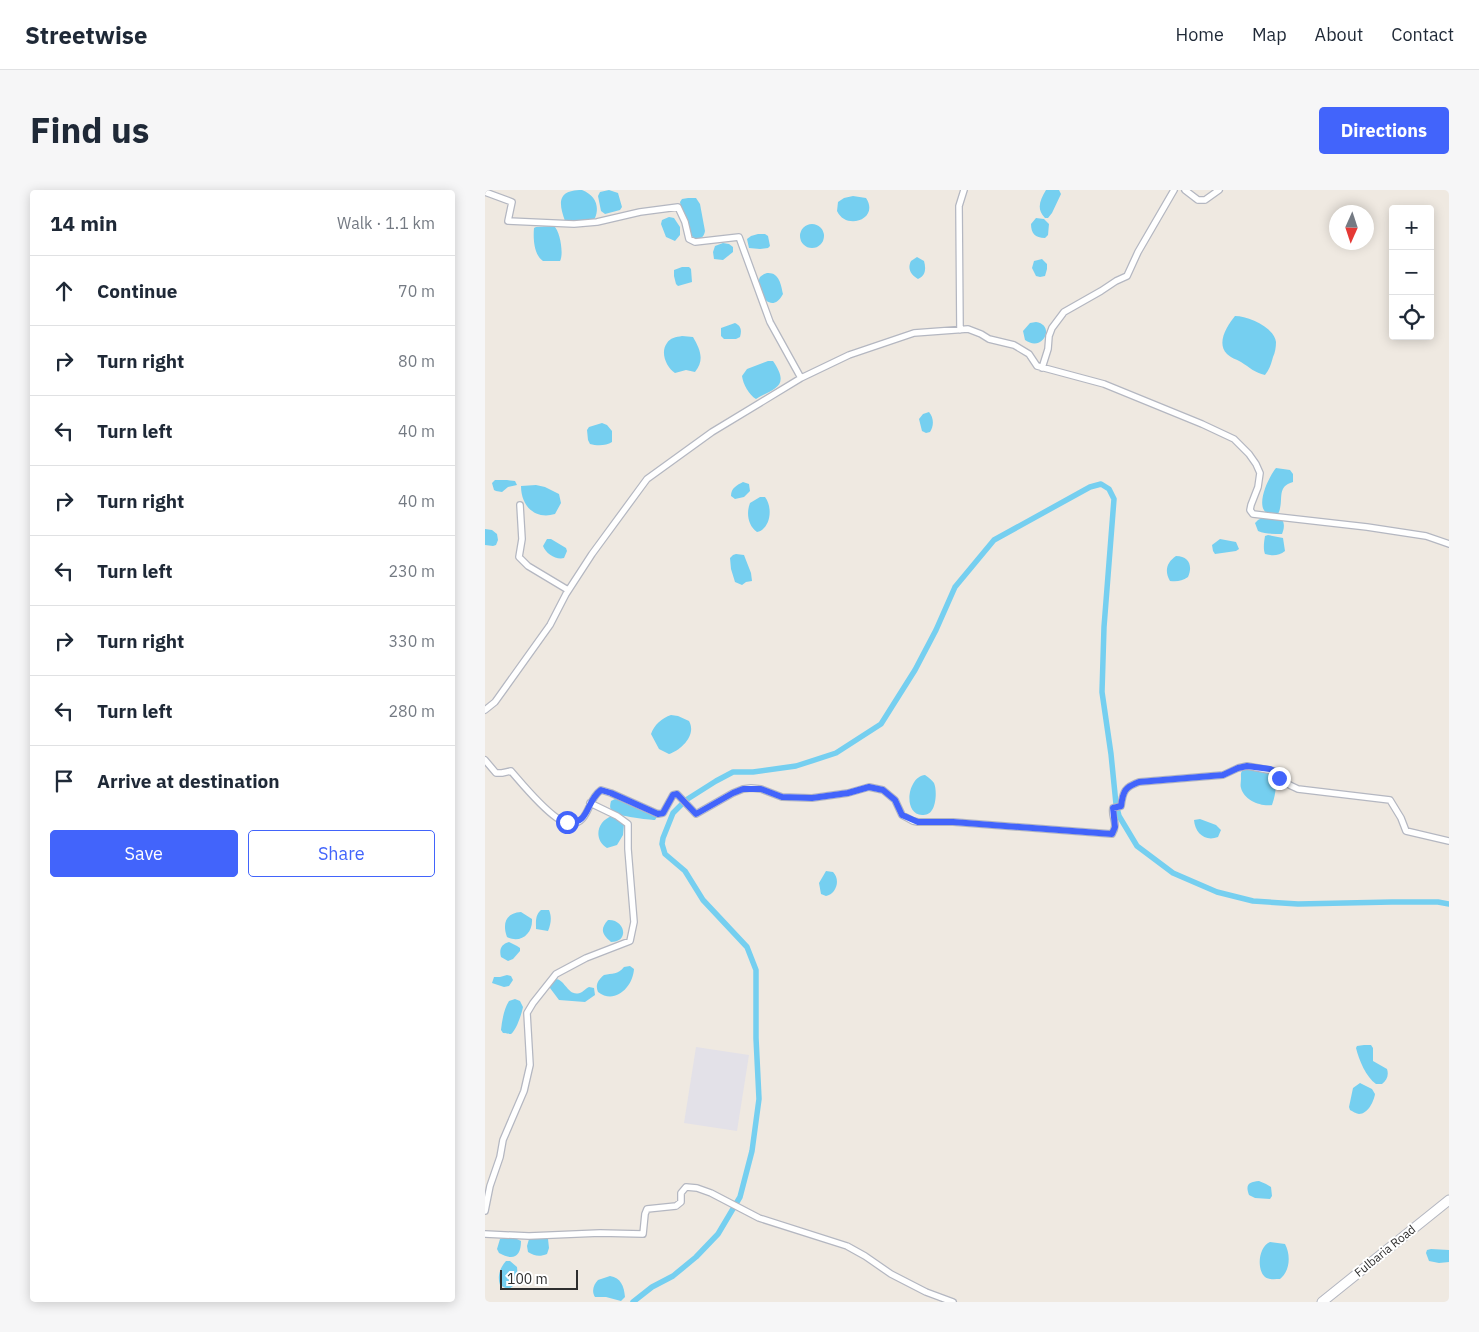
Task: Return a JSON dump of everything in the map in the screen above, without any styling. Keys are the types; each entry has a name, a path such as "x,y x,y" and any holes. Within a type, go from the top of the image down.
{"main road":[{"name":"Fulbaria Road","path":"1321,1302 1449,1200"}],"street":[{"path":"960,330 959,206 964,190"},
{"path":"1042,368 1048,349 1049,336 1055,322 1064,312 1127,276 1137,252 1173,190"},
{"path":"1185,190 1199,200 1205,200 1219,190"},
{"path":"485,192 512,202 508,220 574,224 597,222 640,212 678,207 685,222 689,239 695,242 739,237 770,322 801,378"},
{"path":"485,710 495,702 551,625 568,590 647,479 712,432 801,378 849,355 914,333 968,329 989,339 1014,345 1029,354 1037,366 1104,384 1234,439 1249,454 1260,473 1258,487 1250,510 1253,514 1367,527 1425,536 1449,544"},
{"path":"520,505 523,539 519,557 528,566 568,590"},
{"path":"485,760 496,773 503,774 511,771 533,796 557,819 562,821 578,822 582,820 590,803 601,790 658,814 663,813 673,795 677,794 696,814 743,789 761,789 782,797 812,798 848,793 869,787 883,790 895,800 902,815 918,822 953,822 1112,834 1115,827 1113,808 1121,806 1122,794 1131,785 1139,782 1223,775 1238,768 1257,767 1274,771 1279,778 1298,789 1390,800 1401,818 1406,831 1449,841"},
{"path":"485,1211 488,1185 500,1157 503,1140 524,1091 530,1064 527,1013 556,974 586,958 631,942 635,922 628,849 628,824 617,816 590,803"},
{"path":"485,1234 529,1236 608,1233 643,1234 647,1209 676,1206 681,1202 681,1193 686,1187 697,1188 711,1193 759,1218 847,1246 926,1292 953,1302"}],"shaded area":[{"path":"696,1047 749,1055 737,1131 684,1123"}],"water":[{"path":"582,190 593,198 597,205 595,218 572,223 565,221 561,208 562,198 568,192"},
{"path":"609,190 618,193 622,207 620,210 605,214 601,211 598,196 600,192"},
{"path":"1046,190 1059,190 1061,194 1048,218 1042,215 1040,208"},
{"path":"853,196 866,198 869,205 869,212 865,217 854,221 841,217 837,211 838,202"},
{"path":"696,198 700,204 705,231 699,239 695,239 692,236 683,217 680,202 682,199"},
{"path":"669,217 674,218 680,227 680,235 675,241 666,237 661,224 662,220"},
{"path":"1036,218 1044,219 1049,224 1048,235 1045,238 1036,236 1032,230 1031,224"},
{"path":"812,224 817,225 823,231 823,241 817,247 812,248 807,247 801,241 800,236 801,231 807,225"},
{"path":"554,226 560,237 561,258 560,261 543,261 536,251 534,228"},
{"path":"758,234 768,236 770,246 768,248 749,248 747,239"},
{"path":"723,243 733,247 733,252 723,260 714,259 713,252 715,246"},
{"path":"917,257 924,261 925,266 924,274 918,279 913,276 909,267 911,261"},
{"path":"1042,259 1047,264 1047,269 1045,276 1040,277 1036,276 1032,268 1034,261"},
{"path":"689,267 691,269 692,282 678,286 674,270"},
{"path":"767,273 774,274 777,277 783,294 778,301 773,303 764,299 759,288 760,277"},
{"path":"1235,316 1260,323 1274,337 1276,342 1275,352 1265,375 1230,357 1224,350 1222,345 1224,335"},
{"path":"735,323 741,328 740,337 724,339 721,336 721,328"},
{"path":"1030,323 1042,324 1045,328 1045,337 1042,341 1031,343 1025,340 1023,331"},
{"path":"682,336 693,337 699,350 701,359 695,372 686,370 675,373 665,359 664,351 668,341"},
{"path":"773,361 780,376 780,382 774,389 756,399 747,389 742,376 747,369"},
{"path":"929,412 933,419 933,425 930,432 926,433 922,431 919,419 923,414"},
{"path":"602,423 607,425 612,431 612,442 601,445 590,444 587,430 589,427"},
{"path":"1276,468 1290,470 1293,474 1293,482 1287,484 1282,491 1278,514 1269,514 1262,505 1263,497 1268,481"},
{"path":"495,480 515,481 517,485 508,487 502,492 496,491 492,483"},
{"path":"743,482 749,484 750,491 744,497 735,499 731,496 732,491"},
{"path":"536,485 559,494 561,503 555,514 541,515 535,513 526,505 523,500 521,486"},
{"path":"760,497 765,497 768,501 770,512 765,527 757,532 750,523 748,511 750,503"},
{"path":"1262,518 1282,520 1284,527 1282,534 1258,531 1255,523"},
{"path":"485,529 492,530 497,534 498,540 496,545 485,545"},
{"path":"1265,536 1283,538 1285,551 1275,555 1265,554"},
{"path":"547,539 551,539 566,548 567,551 564,558 555,557 546,552 543,546"},
{"path":"1220,539 1236,542 1239,549 1215,554 1212,545"},
{"path":"736,554 744,555 751,573 752,581 742,585 735,582 731,569 730,558"},
{"path":"1176,556 1187,560 1190,569 1188,577 1177,581 1170,581 1167,567"},
{"path":"671,715 689,721 691,732 683,745 669,754 659,749 651,734 659,722"},
{"path":"1245,769 1263,771 1273,777 1276,788 1272,805 1254,802 1243,792 1241,774"},
{"path":"925,775 934,783 936,797 931,811 928,814 922,815 916,813 912,808 910,795 911,788 915,782 919,777"},
{"path":"615,799 633,804 657,817 655,820 652,820 616,813 610,807 611,801"},
{"path":"612,816 624,824 623,835 617,845 607,848 598,835 600,826 607,818"},
{"path":"1200,819 1216,825 1221,830 1218,837 1209,838 1201,835 1196,829 1194,820"},
{"path":"826,871 833,872 837,883 835,890 826,896 821,894 819,883"},
{"path":"541,910 549,910 550,913 551,921 548,931 536,929 537,916"},
{"path":"521,912 532,919 528,933 517,939 507,937 505,923 512,914"},
{"path":"608,920 618,923 623,931 623,935 617,941 611,942 604,935 603,930"},
{"path":"509,942 520,948 520,951 513,959 508,961 501,957 500,952 502,946"},
{"path":"630,966 634,969 627,988 617,995 611,996 598,992 598,983 604,975 617,973 624,967"},
{"path":"511,976 513,980 509,986 504,987 492,983 494,977"},
{"path":"555,979 562,982 573,993 582,992 589,987 594,988 595,995 585,1002 559,1000 550,988"},
{"path":"515,999 520,1001 523,1007 520,1017 511,1034 503,1033 501,1030 506,1008 509,1001"},
{"path":"1371,1045 1373,1048 1373,1061 1387,1069 1387,1077 1382,1084 1376,1084 1372,1081 1361,1063 1356,1048 1357,1046"},
{"path":"1360,1083 1372,1089 1375,1094 1368,1110 1359,1114 1350,1110 1349,1107 1353,1088"},
{"path":"1259,1181 1271,1187 1272,1196 1270,1199 1255,1198 1249,1195 1247,1188 1249,1184"},
{"path":"508,1237 521,1241 520,1251 512,1257 499,1253 497,1249 500,1239"},
{"path":"538,1237 548,1239 549,1248 547,1254 542,1256 528,1252 529,1239"},
{"path":"1270,1242 1285,1244 1287,1248 1289,1263 1286,1272 1280,1279 1265,1277 1260,1269 1261,1253 1266,1244"},
{"path":"1427,1250 1449,1250 1449,1262 1429,1261 1426,1253"},
{"path":"506,1261 510,1261 517,1267 515,1283 511,1288 507,1289 500,1285 499,1278 501,1269"},
{"path":"610,1276 617,1279 623,1286 625,1297 621,1301 606,1297 595,1297 594,1295 593,1288 598,1280"}],"waterway":[{"path":"686,800 733,772 753,772 796,766 836,753 881,724 915,670 936,630 955,587 994,540 1090,487 1101,484 1109,489 1114,499 1104,627 1102,692 1116,804 1119,816 1137,846 1173,873 1217,892 1253,901 1298,904 1392,902 1438,902 1449,904"},
{"path":"633,1302 652,1287 673,1276 696,1257 718,1234 740,1197 752,1151 759,1099 756,1038 756,970 747,947 703,900 685,871 665,854 662,844 663,838 673,813 682,804"}],"route":[{"path":"567,822 574,823 582,820 590,803 601,790 658,814 663,813 673,795 677,794 696,814 743,789 761,789 782,797 812,798 848,793 869,787 883,790 895,800 902,815 918,822 953,822 1112,834 1115,827 1113,808 1121,806 1122,794 1131,785 1139,782 1223,775 1247,766 1270,769 1279,778"}]}
